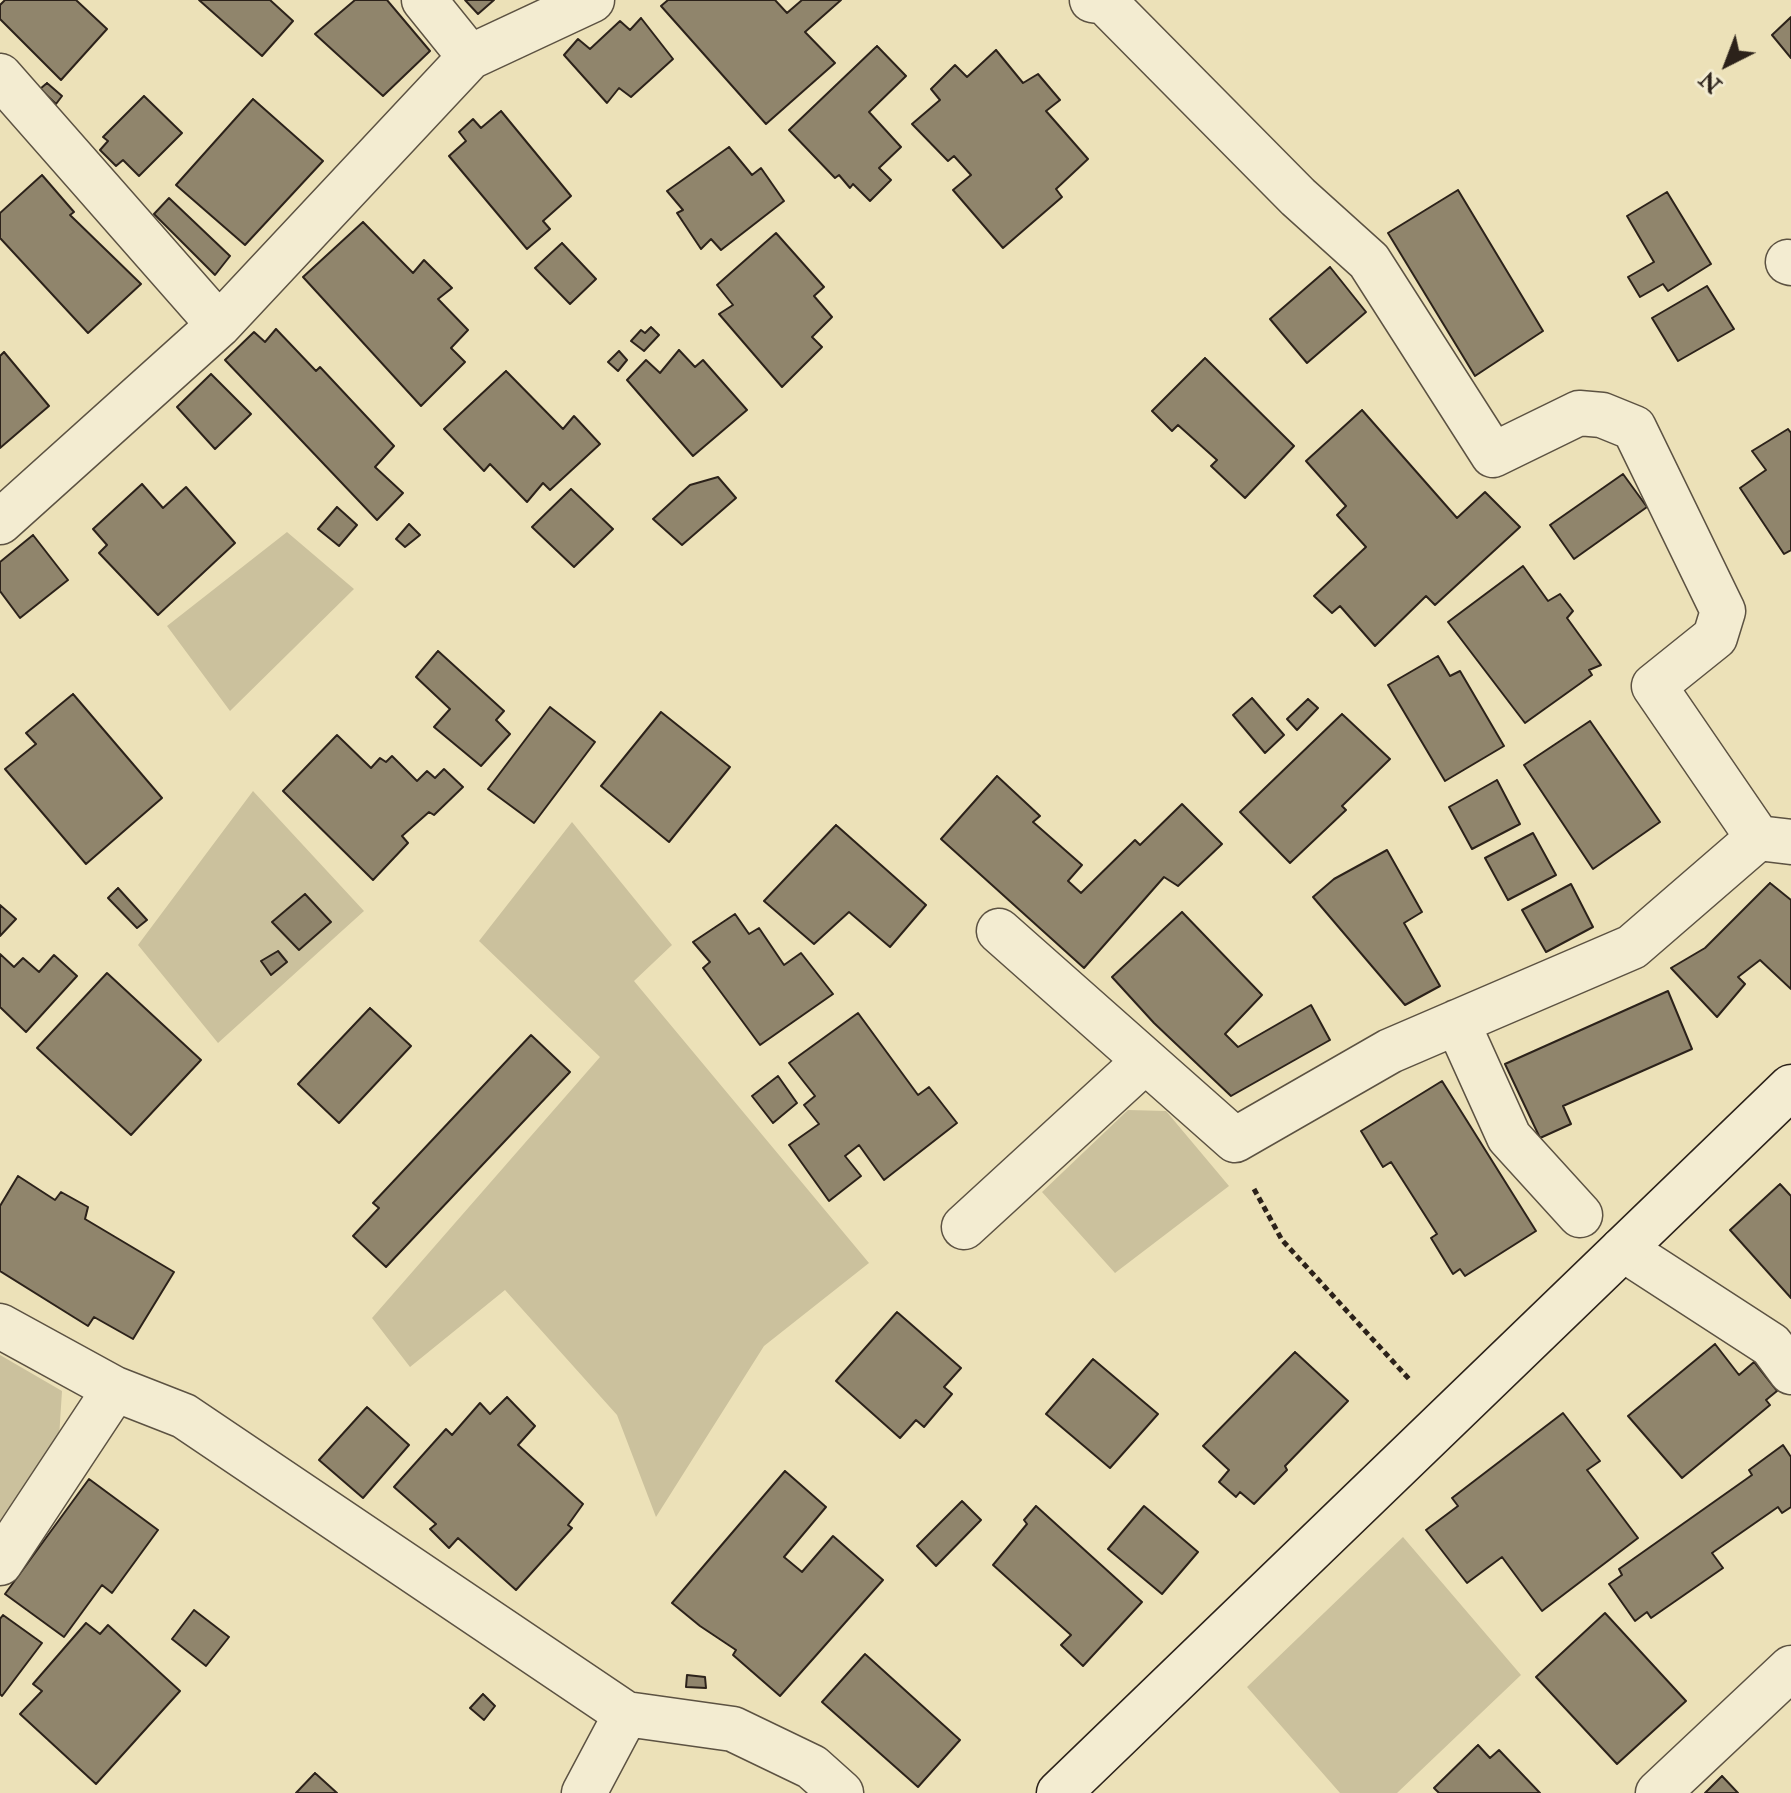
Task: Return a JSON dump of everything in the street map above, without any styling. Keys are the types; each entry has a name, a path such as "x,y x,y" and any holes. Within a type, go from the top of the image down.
{"street":[{"path":"424,0 470,57"},
{"path":"0,522 219,325 470,57 592,0"},
{"path":"999,931 1235,1140 1390,1051 1632,947 1775,840 1654,686 1715,637 1723,611 1634,428 1602,415 1579,413 1493,455 1369,261 1298,197 1105,2 1092,0"},
{"path":"0,76 219,325"},
{"path":"1457,1022 1509,1137 1580,1215"},
{"path":"964,1227 1145,1061"},
{"path":"1059,1793 1791,1087"},
{"path":"1623,1249 1771,1345 1791,1372"},
{"path":"0,1326 115,1389 184,1416 626,1714 733,1729 812,1767 841,1793"},
{"path":"0,1563 115,1389"},
{"path":"1658,1793 1791,1668"},
{"path":"584,1793 626,1714"}],"path":[{"path":"1235,1140 1256,1193 1282,1240 1409,1379"}],"shaded area":[{"path":"287,532 354,589 230,711 167,626"},
{"path":"253,791 364,911 218,1043 138,945"},
{"path":"572,822 672,945 634,981 869,1263 764,1346 656,1517 617,1415 505,1290 410,1367 372,1318 600,1057 479,941"},
{"path":"1128,1110 1166,1111 1229,1186 1115,1273 1042,1192"},
{"path":"0,1355 62,1391 59,1438 0,1521"},
{"path":"1403,1537 1521,1675 1397,1793 1340,1793 1247,1687"}],"building":[{"path":"5,0 76,0 107,29 61,80 0,19 0,5"},
{"path":"199,0 270,0 293,21 262,56"},
{"path":"355,0 387,0 430,51 383,96 315,34"},
{"path":"465,0 494,0 478,14"},
{"path":"668,0 775,0 787,13 802,0 841,0 805,32 835,63 766,124 661,6"},
{"path":"1791,17 1791,58 1772,35"},
{"path":"641,18 673,59 631,97 619,88 607,103 564,55 578,39 590,49 620,21 630,30"},
{"path":"877,46 906,76 869,112 901,147 879,168 891,180 870,201 853,184 850,188 839,175 835,178 789,130"},
{"path":"996,50 1023,83 1038,74 1060,100 1046,111 1088,159 1056,189 1062,197 1003,248 953,190 971,175 954,156 948,161 912,124 940,100 931,89 955,65 967,77"},
{"path":"47,83 62,96 56,104 40,89"},
{"path":"144,96 182,133 139,176 123,160 116,166 100,150 108,141 103,137"},
{"path":"253,99 323,161 245,245 176,185"},
{"path":"501,111 571,196 543,221 550,229 527,249 449,156 466,141 459,132 473,119 481,128"},
{"path":"729,147 752,175 761,168 784,201 721,250 711,239 701,249 677,213 683,210 667,191"},
{"path":"42,175 74,212 70,215 141,284 88,333 0,238 0,213"},
{"path":"1458,190 1543,331 1475,376 1388,233"},
{"path":"1667,192 1711,264 1668,291 1663,284 1640,297 1628,277 1654,262 1627,216"},
{"path":"169,198 230,256 215,275 154,214"},
{"path":"363,222 413,273 424,260 452,288 438,299 468,330 451,348 465,362 421,406 303,277"},
{"path":"776,233 824,287 814,296 832,317 812,337 822,347 782,387 719,314 733,305 717,285"},
{"path":"562,243 596,279 570,304 535,268"},
{"path":"1330,267 1366,312 1307,363 1270,319"},
{"path":"1707,286 1734,329 1678,361 1652,318"},
{"path":"651,327 659,335 644,351 631,341 641,330 645,333"},
{"path":"276,329 316,371 320,367 394,446 375,467 403,493 377,520 225,360 254,332 265,342"},
{"path":"679,350 695,367 703,360 747,410 693,456 627,380 646,360 660,373"},
{"path":"619,351 627,360 618,371 608,362"},
{"path":"4,352 49,406 0,448 0,356"},
{"path":"1205,358 1294,446 1245,498 1211,466 1217,460 1178,425 1172,431 1152,411"},
{"path":"506,371 563,429 574,416 600,444 550,490 543,483 527,502 490,464 484,471 444,429"},
{"path":"211,374 251,414 215,449 177,407"},
{"path":"1362,410 1457,518 1485,492 1520,527 1435,605 1426,596 1375,646 1340,606 1332,613 1314,596 1366,547 1337,515 1346,506 1306,461"},
{"path":"1788,429 1791,433 1791,550 1784,554 1740,488 1766,470 1752,451"},
{"path":"1623,474 1647,507 1574,559 1550,525"},
{"path":"718,477 736,498 682,545 653,519 690,485"},
{"path":"142,484 163,508 186,487 235,543 158,615 99,553 107,545 93,529"},
{"path":"571,489 613,529 574,567 532,527"},
{"path":"337,507 357,525 339,546 318,529"},
{"path":"409,524 420,535 405,547 396,539"},
{"path":"33,535 68,580 20,618 0,591 0,562"},
{"path":"1523,566 1548,601 1560,594 1573,611 1567,618 1601,665 1589,670 1592,675 1525,723 1448,622"},
{"path":"438,651 504,711 496,720 510,734 481,766 434,727 450,709 416,677"},
{"path":"1438,656 1450,676 1460,671 1504,746 1445,781 1388,685"},
{"path":"73,694 162,798 86,864 5,769 36,744 26,733"},
{"path":"1252,698 1284,735 1265,753 1233,715"},
{"path":"1308,699 1318,708 1297,730 1287,719"},
{"path":"550,707 595,742 534,823 488,789"},
{"path":"661,712 730,767 669,842 601,786"},
{"path":"1342,714 1390,759 1342,806 1346,810 1290,863 1240,812"},
{"path":"1590,721 1660,822 1593,869 1524,765"},
{"path":"337,735 371,768 380,758 386,762 392,756 417,781 427,771 435,778 444,769 463,787 434,815 429,812 402,836 408,843 373,880 283,791"},
{"path":"997,776 1040,816 1033,822 1082,865 1068,881 1081,893 1135,840 1140,845 1182,804 1222,844 1178,886 1164,877 1084,968 941,839"},
{"path":"1497,780 1520,824 1472,849 1449,807"},
{"path":"836,825 926,905 890,947 849,912 814,944 764,901"},
{"path":"1533,833 1556,875 1508,900 1485,858"},
{"path":"1387,850 1422,912 1404,923 1440,986 1405,1005 1313,897 1334,879"},
{"path":"1770,883 1791,900 1791,989 1760,960 1738,977 1745,984 1717,1017 1671,968 1705,948"},
{"path":"1571,884 1593,927 1546,952 1522,910"},
{"path":"118,888 147,920 137,928 108,898"},
{"path":"305,894 331,922 299,950 272,922"},
{"path":"0,905 16,919 0,936"},
{"path":"1182,912 1262,995 1225,1034 1238,1047 1311,1005 1330,1040 1231,1096 1154,1023 1112,977"},
{"path":"735,914 749,934 759,928 784,965 801,953 833,994 760,1045 703,968 710,962 693,942"},
{"path":"278,951 287,962 271,975 261,961"},
{"path":"0,954 14,967 23,958 39,972 54,955 77,976 26,1032 0,1007"},
{"path":"107,973 201,1060 131,1135 37,1048"},
{"path":"1668,991 1692,1049 1563,1106 1571,1124 1540,1138 1505,1064"},
{"path":"370,1008 411,1046 339,1123 298,1084"},
{"path":"858,1013 918,1095 929,1087 957,1123 884,1180 859,1145 845,1156 861,1176 829,1201 789,1145 819,1124 804,1105 815,1096 789,1063"},
{"path":"531,1035 570,1072 386,1267 353,1236 379,1208 373,1203"},
{"path":"778,1076 797,1103 773,1123 752,1096"},
{"path":"1442,1081 1536,1231 1465,1276 1460,1269 1453,1274 1431,1238 1437,1234 1391,1162 1383,1167 1361,1131"},
{"path":"18,1176 55,1200 61,1192 88,1207 85,1219 174,1272 133,1339 94,1317 88,1326 0,1271 0,1206"},
{"path":"1780,1184 1791,1196 1791,1298 1730,1230"},
{"path":"897,1312 961,1368 944,1387 952,1394 924,1427 916,1420 900,1438 836,1381"},
{"path":"1715,1344 1739,1375 1754,1362 1777,1391 1766,1400 1770,1405 1682,1478 1628,1416"},
{"path":"1295,1352 1348,1401 1285,1466 1287,1470 1254,1504 1240,1492 1236,1497 1219,1482 1229,1470 1203,1446"},
{"path":"1093,1359 1158,1414 1110,1468 1046,1414"},
{"path":"507,1397 535,1426 518,1445 583,1504 568,1525 572,1528 516,1590 458,1538 449,1548 430,1529 436,1524 394,1487 446,1429 452,1435 480,1403 490,1414"},
{"path":"367,1407 409,1445 363,1498 319,1460"},
{"path":"1563,1413 1600,1461 1587,1470 1638,1538 1542,1611 1502,1557 1467,1583 1426,1530 1458,1506 1452,1498"},
{"path":"1783,1445 1791,1457 1791,1507 1782,1513 1778,1507 1712,1553 1723,1568 1651,1618 1647,1612 1635,1621 1609,1584 1622,1575 1619,1569 1752,1475 1749,1470"},
{"path":"785,1471 826,1507 784,1557 802,1572 833,1536 883,1580 780,1696 733,1655 736,1650 672,1603"},
{"path":"89,1479 158,1530 112,1593 102,1585 64,1637 5,1594"},
{"path":"962,1501 981,1520 936,1566 917,1546"},
{"path":"1036,1506 1142,1602 1083,1666 1061,1645 1071,1635 993,1565 1027,1524 1024,1520"},
{"path":"1144,1506 1198,1552 1162,1594 1108,1549"},
{"path":"194,1610 229,1637 206,1666 172,1639"},
{"path":"1605,1613 1686,1701 1617,1764 1536,1677"},
{"path":"3,1615 42,1643 2,1696 0,1619"},
{"path":"86,1623 100,1634 108,1625 180,1691 96,1784 20,1714 42,1691 33,1684"},
{"path":"865,1654 960,1740 918,1787 822,1702"},
{"path":"687,1675 705,1677 706,1688 686,1687"},
{"path":"483,1694 495,1706 484,1720 470,1708"},
{"path":"1478,1745 1490,1758 1499,1750 1540,1793 1439,1793 1434,1788"},
{"path":"315,1773 337,1793 296,1793"},
{"path":"1722,1776 1738,1793 1705,1793"}]}
